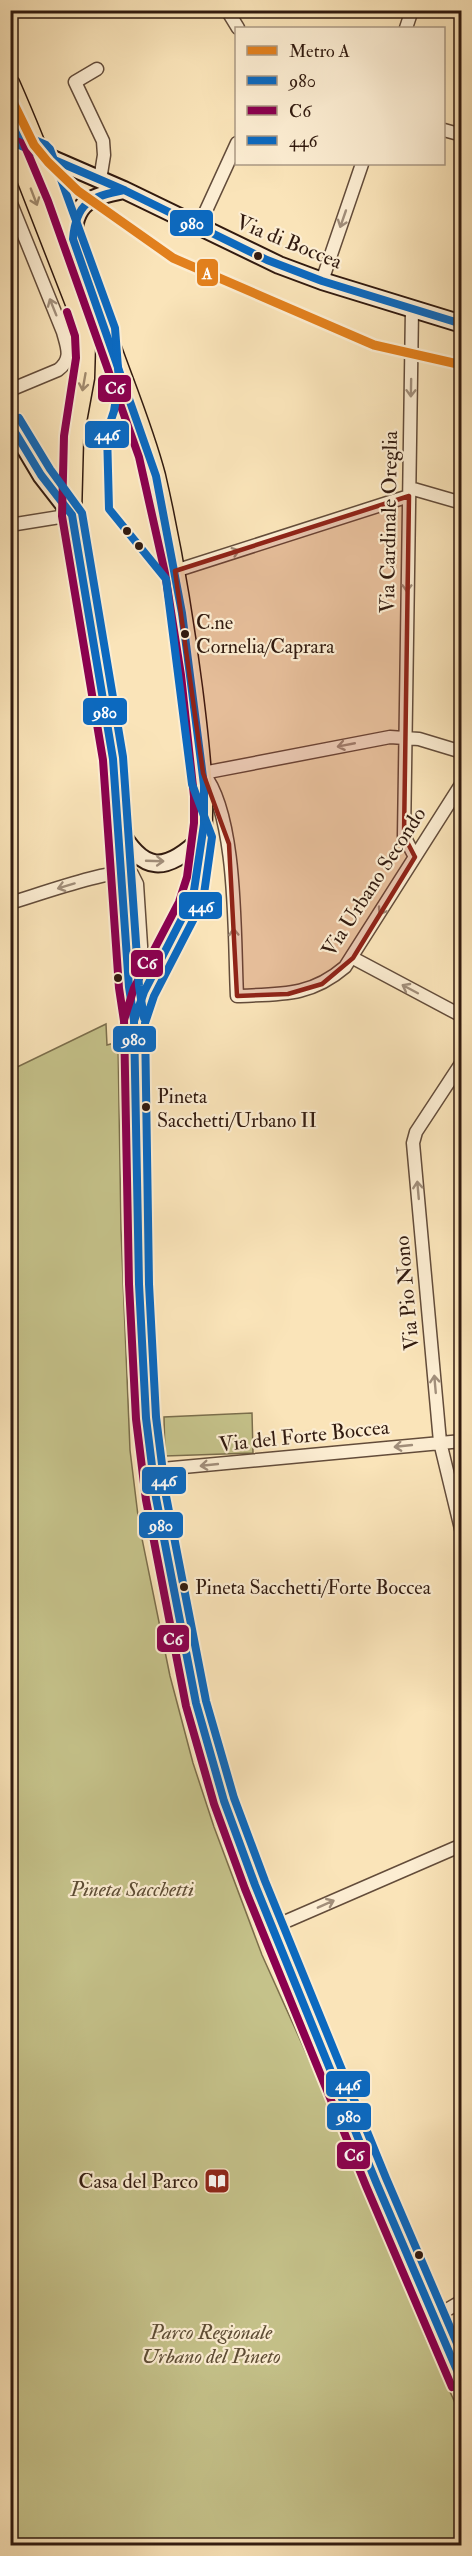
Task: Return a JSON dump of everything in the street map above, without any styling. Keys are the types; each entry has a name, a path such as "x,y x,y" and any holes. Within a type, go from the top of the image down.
{"main road":[{"path":"10,83 41,154 73,239 153,465 175,571 188,654 203,773 205,810 202,838 193,897 144,992 134,1021"},
{"path":"11,140 41,154"},
{"path":"11,140 77,309 86,339 86,369 76,424 72,515 112,759 134,1021 139,1284 151,1470 196,1703 224,1801 273,1927 433,2318 462,2383"},
{"name":"Via di Boccea","path":"41,154 124,190 267,260 322,281 462,324"},
{"path":"73,239 75,216 85,203 124,190"},
{"path":"10,423 45,481 72,515"},
{"path":"118,828 130,850 139,858 149,862 176,859 202,838"}],"street":[{"path":"227,10 237,27"},
{"path":"406,27 412,10"},
{"path":"97,69 75,82 103,141 100,180"},
{"path":"445,130 462,135"},
{"path":"198,228 235,147"},
{"path":"322,281 362,165"},
{"path":"10,201 63,333 69,358 58,370 10,390"},
{"name":"Via Cardinale Oreglia","path":"412,309 404,836 415,857"},
{"path":"175,571 409,492 462,503"},
{"path":"10,525 72,515"},
{"path":"203,773 379,739 404,737 462,752"},
{"name":"Via Urbano Secondo","path":"203,773 213,786 229,844 237,996 288,994 309,989 332,977 353,958 462,783"},
{"path":"10,903 121,871 130,872 136,880 144,992"},
{"path":"353,958 462,1017"},
{"name":"Via Pio Nono","path":"462,1062 416,1132 413,1143 440,1442 462,1533"},
{"name":"Via del Forte Boccea","path":"151,1470 462,1441"},
{"path":"273,1927 462,1845"},
{"path":"433,2318 462,2301"}],"highlighted area":[{"path":"409,496 404,836 415,857 353,958 322,984 288,994 237,996 229,844 203,773 175,571"}],"green space":[{"name":"Parco Regionale Urbano del Pineto","path":"106,1024 107,1045 118,1042 121,1230 130,1450 139,1524 170,1676 193,1763 214,1827 262,1955 339,2126 426,2339 461,2416 461,2545 11,2545 11,1070"},
{"path":"252,1413 253,1453 165,1456 164,1417"}],"metro line":[{"name":"A","path":"10,96 34,145 48,162 78,191 173,258 374,345 462,365"}],"transit line":[{"name":"C6","path":"10,111 48,201 139,457 165,573 181,675 194,796 194,823 187,877 179,902 134,988 124,1020 129,1284 136,1419 146,1500 186,1706 214,1804 245,1889 366,2186 452,2387"},
{"name":"446","path":"14,131 50,149 115,328 119,381 114,411 107,432 109,509 166,579 192,784 212,837 203,901 154,996 145,1023 149,1284 156,1417 166,1496 206,1701 234,1798 265,1881 386,2178 462,2355"},
{"name":"980","path":"10,141 124,190 267,260 322,281 462,324"},
{"name":"980","path":"124,190 103,195 87,203 78,217 73,239 156,476 182,613 204,785 204,824 193,897 144,992 134,1021 139,1284 146,1418 156,1498 196,1703 224,1801 255,1885 376,2182 462,2382"},
{"name":"C6","path":"67,312 75,336 76,358 64,436 62,516 103,760 119,988 124,1021"},
{"name":"446","path":"19,418 50,469 82,513 123,757 139,986 144,1018"},
{"name":"980","path":"10,424 41,475 72,515 113,759 129,987 134,1020"}],"place":[{"name":"C.ne Cornelia/Caprara","path":"185,634"},
{"name":"Pineta Sacchetti/Urbano II","path":"146,1107"},
{"name":"Pineta Sacchetti/Forte Boccea","path":"184,1587"},
{"name":"Casa del Parco","path":"217,2181"}],"park label":[{"name":"Pineta Sacchetti","path":"132,1889"}]}
